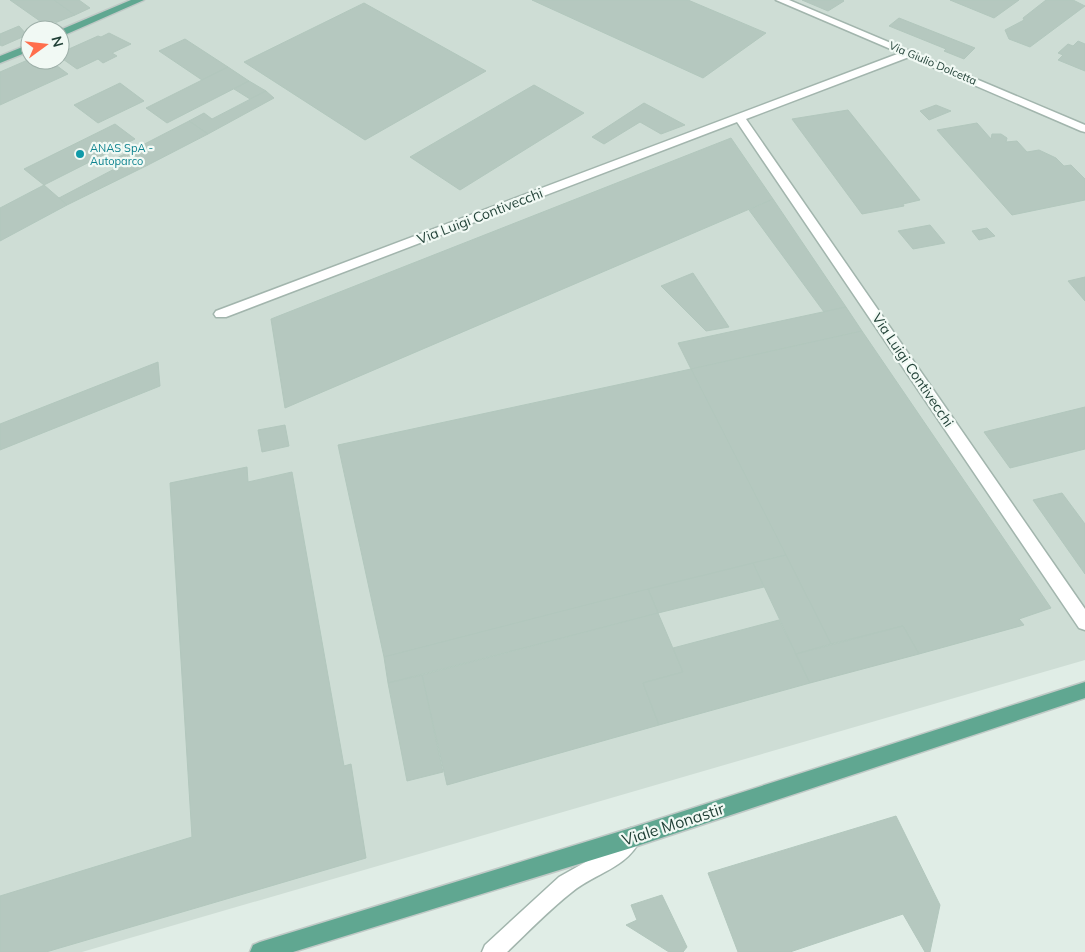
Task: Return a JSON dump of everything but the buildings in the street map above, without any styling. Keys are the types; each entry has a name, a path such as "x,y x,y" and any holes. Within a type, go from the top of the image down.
{"main road":[{"path":"70,30 140,0"},
{"path":"0,60 20,52"},
{"name":"Viale Monastir","path":"260,952 631,838 1085,690"}],"street":[{"name":"Via Giulio Dolcetta","path":"781,0 909,52 1085,129"},
{"name":"Via Luigi Contivecchi","path":"221,314 740,118 909,52"},
{"name":"Via Luigi Contivecchi","path":"740,118 1085,622"},
{"path":"492,952 566,884 614,857 631,838"}],"shaded area":[{"path":"0,0 1085,0 1085,660 82,952 0,952"}],"place":[{"name":"ANAS SpA - Autoparco","path":"80,154"}]}
